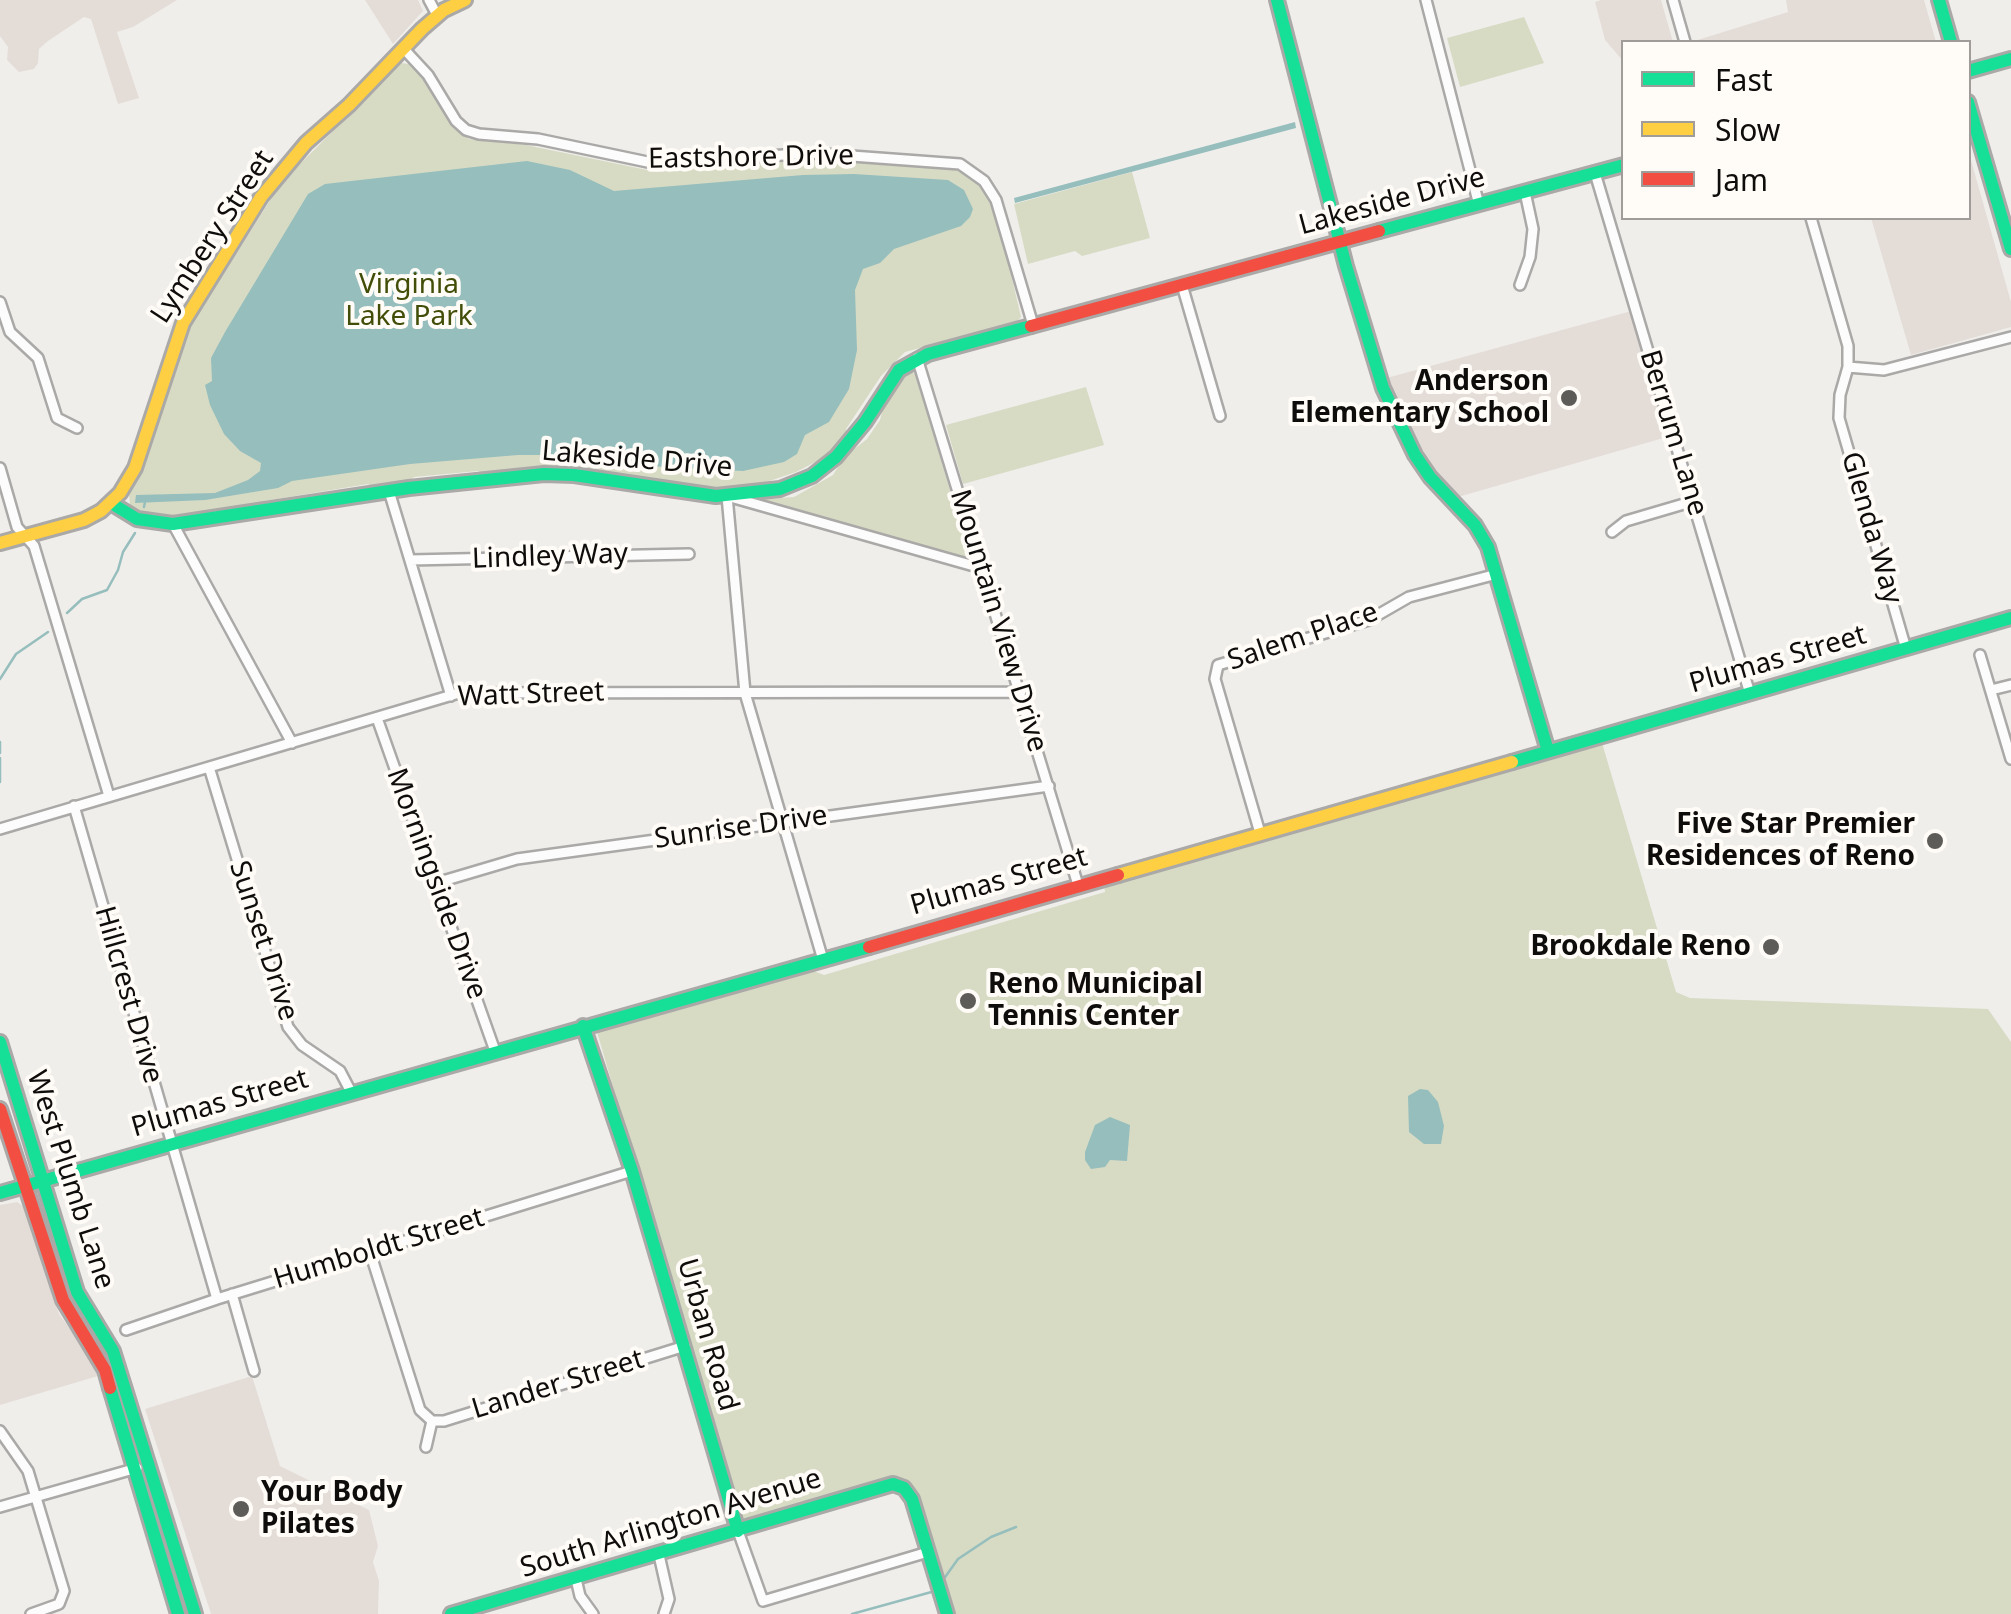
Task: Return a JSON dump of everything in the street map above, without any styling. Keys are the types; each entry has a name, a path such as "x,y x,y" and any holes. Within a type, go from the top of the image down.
{"street":[{"path":"429,0 436,16"},
{"name":"Lymbery Street","path":"111,503 135,468 183,323 262,197 306,143 341,114 403,48 436,16 465,0"},
{"path":"1278,0 1340,242 1394,415 1430,477 1482,535 1548,751"},
{"path":"1426,0 1479,205"},
{"path":"1672,0 1683,40"},
{"path":"1939,0 1950,40"},
{"name":"Eastshore Drive","path":"403,48 428,75 456,121 479,134 538,139 657,164 812,153 960,164 984,180 996,200 1033,325"},
{"path":"1971,70 2011,59"},
{"path":"1971,112 2011,249"},
{"name":"Lakeside Drive","path":"111,503 136,519 173,524 388,491 544,474 727,496 780,489 824,468 857,433 900,370 916,358 1621,166"},
{"name":"Berrum Lane","path":"1595,173 1750,694"},
{"path":"1520,285 1530,258 1533,229 1525,192"},
{"path":"1812,220 1848,346 1848,367 1884,370 2011,337"},
{"path":"1182,285 1220,416"},
{"path":"0,302 10,332 38,358 57,418 77,428"},
{"name":"Mountain View Drive","path":"916,358 1078,885"},
{"name":"Glenda Way","path":"1848,367 1839,407 1906,649"},
{"path":"0,468 17,527 34,546 109,796"},
{"path":"388,491 451,696"},
{"path":"823,960 744,693 727,496 981,568"},
{"path":"1612,532 1626,520 1694,501"},
{"path":"0,544 84,520 111,503"},
{"path":"173,524 292,743"},
{"name":"Lindley Way","path":"410,560 690,554"},
{"name":"Salem Place","path":"1260,833 1215,679 1218,664 1369,620 1409,597 1496,574"},
{"name":"Plumas Street","path":"0,1193 2011,618"},
{"path":"1980,655 2011,759"},
{"path":"1991,690 2011,686"},
{"name":"Watt Street","path":"0,828 451,696 1021,692"},
{"name":"Morningside Drive","path":"376,718 495,1050"},
{"name":"Sunset Drive","path":"209,767 288,1026 302,1045 340,1071 351,1092"},
{"name":"Sunrise Drive","path":"436,883 517,859 1049,786"},
{"name":"Hillcrest Drive","path":"74,806 217,1299"},
{"name":"Urban Road","path":"600,1021 597,1046 604,1082"},
{"name":"Urban Road","path":"583,1026 632,1171 738,1531 763,1601 928,1552"},
{"name":"West Plumb Lane","path":"0,1042 77,1292 117,1361 196,1614"},
{"name":"West Plumb Lane","path":"0,1109 63,1300 105,1370 178,1614"},
{"name":"Humboldt Street","path":"126,1330 632,1171"},
{"path":"370,1252 420,1410 432,1421 426,1447"},
{"path":"232,1294 254,1371"},
{"name":"Lander Street","path":"432,1421 444,1421 685,1346"},
{"path":"0,1431 24,1462 63,1585 62,1600 31,1614"},
{"path":"0,1507 149,1464"},
{"name":"South Arlington Avenue","path":"454,1614 888,1486 904,1488 912,1500 928,1552"},
{"path":"928,1552 947,1614"},
{"path":"659,1555 669,1600 664,1614"},
{"path":"576,1579 580,1596 593,1614"}],"shaded area":[{"path":"0,0 177,0 133,27 117,32 139,98 118,104 91,19 84,17 48,41 39,49 34,69 19,72 7,60 8,47 0,36"},
{"path":"365,0 418,0 423,11 393,44"},
{"path":"1661,0 1672,40 1621,40 1621,59 1605,40 1595,2"},
{"path":"1786,0 1924,0 1935,40 1697,40 1788,12"},
{"path":"1971,160 2011,302 2011,327 1911,355 1872,220 1971,220"},
{"path":"1635,310 1674,435 1451,499 1431,478 1383,379"},
{"path":"17,1202 23,1206 59,1314 88,1354 98,1376 0,1405 0,1205"},
{"path":"252,1376 280,1466 369,1510 378,1546 373,1562 379,1581 378,1614 211,1614 145,1409"}],"green space":[{"path":"1524,17 1544,63 1460,87 1447,38"},
{"name":"Virginia Lake Park","path":"401,63 421,74 453,126 469,139 526,145 657,172 817,158 961,170 983,188 998,219 1021,317 1017,322 905,352 881,376 846,429 846,437 829,455 796,472 752,487 712,489 645,478 635,480 580,467 545,466 414,477 408,483 374,488 368,484 190,516 139,513 130,505 129,495 144,467 188,330 281,183"},
{"path":"1132,172 1150,238 1082,256 1075,251 1028,264 1014,204"},
{"path":"906,371 916,374 967,558 961,560 754,500 794,497 833,475 844,457 867,439 880,420 885,401"},
{"path":"1086,387 1104,445 963,484 946,425"},
{"path":"1602,743 1676,992 1690,998 1988,1009 2011,1042 2011,1614 951,1614 903,1484 741,1524 597,1032 811,970 824,975 1105,892 1104,885"}],"water":[{"path":"1295,122 1296,128 1015,203 1014,198"},
{"name":"Virginia Lake Park","path":"527,161 570,170 614,191 803,175 948,180 964,190 973,209 961,226 894,249 880,263 863,269 855,290 857,350 849,389 829,422 805,435 797,454 784,462 743,471 662,467 583,455 518,455 410,464 292,481 278,488 205,500 135,503 136,495 215,493 260,471 261,463 240,451 224,434 205,385 212,381 211,358 225,332 308,194 325,184"},
{"path":"1420,1089 1428,1090 1438,1102 1444,1126 1441,1144 1424,1144 1409,1132 1408,1096"},
{"path":"1110,1117 1130,1125 1127,1161 1110,1160 1105,1167 1091,1169 1085,1152 1095,1125"}],"waterway":[{"path":"144,507 145,502"},
{"path":"67,613 82,599 107,590 135,533"},
{"path":"0,679 16,654 48,632"},
{"path":"0,742 0,753"},
{"path":"0,758 0,782"},
{"path":"943,1580 958,1559 991,1537 1016,1527"},
{"path":"852,1614 935,1591"}],"traffic: fast":[{"path":"1277,0 1346,266 1383,388 1415,455 1475,525 1488,547 1548,751"},
{"path":"1939,0 1950,40"},
{"path":"1971,70 2011,59"},
{"path":"1971,112 2011,249"},
{"path":"1379,231 1621,166"},
{"path":"111,503 137,519 173,524 409,488 544,474 716,496 780,489 812,476 836,457 899,370 928,354 1031,326"},
{"path":"1512,762 2011,618"},
{"path":"0,1193 869,947"},
{"path":"583,1026 632,1171 738,1531"},
{"path":"0,1042 77,1292 113,1351 195,1614"},
{"path":"110,1388 178,1614"},
{"path":"451,1614 893,1484 904,1488 912,1499 947,1614"}],"traffic: slow":[{"path":"0,543 84,520 120,493 135,468 183,323 261,197 306,143 349,105 422,29 444,10 465,0"},
{"path":"1118,875 1512,762"}],"traffic: jam":[{"path":"1031,326 1379,231"},
{"path":"869,947 1118,875"},
{"path":"0,1109 63,1300 105,1370 110,1388"}],"place":[{"name":"Anderson Elementary School","path":"1569,398"},
{"name":"Five Star Premier Residences of Reno","path":"1935,841"},
{"name":"Brookdale Reno","path":"1771,947"},
{"name":"Reno Municipal Tennis Center","path":"968,1001"},
{"name":"Your Body Pilates","path":"241,1509"}]}
